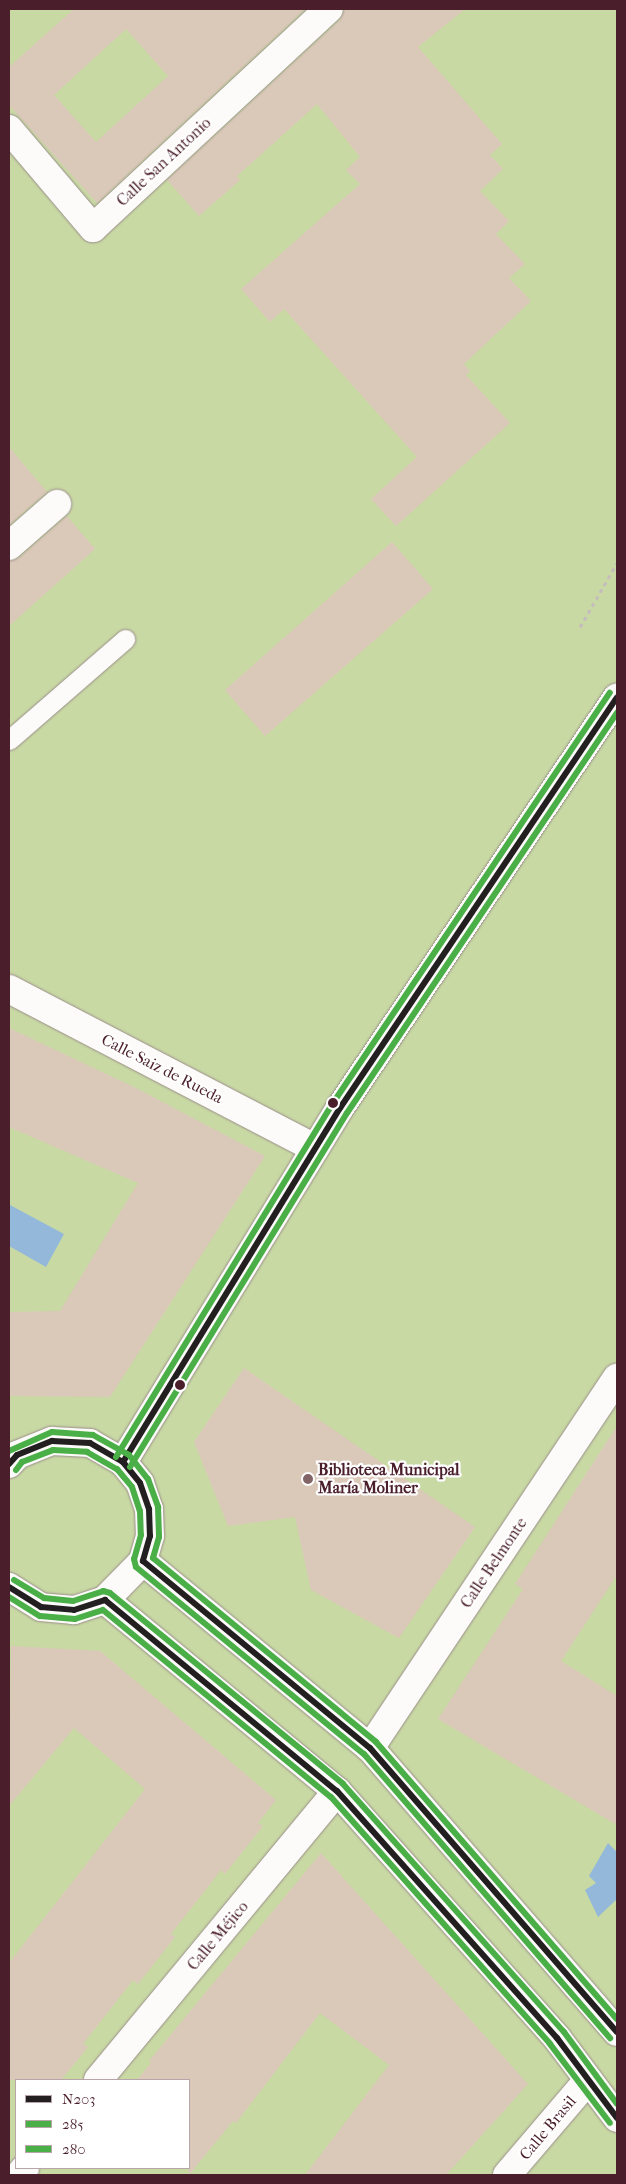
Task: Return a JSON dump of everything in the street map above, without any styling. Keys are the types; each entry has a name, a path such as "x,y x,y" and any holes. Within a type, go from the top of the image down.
{"street":[{"name":"Calle San Antonio","path":"9,130 94,228 328,9"},
{"path":"9,546 57,504"},
{"path":"123,1462 315,1148 617,698"},
{"name":"Calle Saiz de Rueda","path":"9,989 315,1148"},
{"name":"Calle Belmonte","path":"370,1748 617,1378"},
{"path":"9,1464 17,1455 52,1441 90,1443 123,1462 140,1483 149,1509 150,1536 143,1561 105,1600 74,1610 41,1607 10,1592"},
{"path":"143,1561 370,1748 617,2032"},
{"path":"105,1600 338,1791 557,2038 617,2118"},
{"name":"Calle Méjico","path":"99,2079 338,1791"},
{"name":"Calle Brasil","path":"507,2175 588,2080"}],"lane":[{"path":"9,740 125,639"}],"path":[{"path":"580,627 617,563"}],"green space":[{"path":"9,9 617,9 617,2175 9,2175"}],"water":[{"path":"10,1205 64,1234 46,1267 9,1246"},
{"path":"608,1843 617,1852 617,1899 598,1917 585,1890 596,1883 589,1876"}],"building":[{"path":"74,9 301,9 303,11 97,203 9,105 9,67","holes":["126,29 168,76 96,142 54,95"]},
{"path":"345,9 465,9 418,47 502,144 490,155 503,169 480,191 509,221 496,234 525,264 509,278 531,301 464,364 470,371 466,375 510,423 396,526 371,499 417,457 284,309 270,322 241,289 360,184 346,170 360,157 317,104 237,176 240,180 199,216 167,180 340,20"},
{"path":"9,447 47,492 9,525"},
{"path":"67,516 95,549 9,626 9,561 19,558"},
{"path":"392,542 433,589 265,736 225,690"},
{"path":"9,1028 134,1087 265,1156 110,1397 9,1396 9,1312 60,1311 138,1183 9,1127"},
{"name":"Biblioteca Municipal María Moliner","path":"244,1368 475,1527 399,1638 311,1590 295,1517 228,1526 194,1442"},
{"path":"617,1426 617,1575 561,1661 617,1696 617,1825 438,1719 523,1589 515,1584"},
{"path":"11,1646 100,1651 276,1800 258,1823 263,1826 225,1874 221,1870 171,1934 175,1937 138,1984 133,1980 83,2044 88,2047 62,2079 9,2080 9,1963 145,1789 74,1728 9,1806"},
{"path":"321,1853 528,2084 446,2175 305,2175 389,2065 320,2013 236,2123 233,2121 189,2175 190,2079 138,2079 151,2063 149,2061"}],"transit line":[{"name":"280","path":"116,1457 333,1103 610,693"},
{"name":"N203","path":"123,1462 340,1108 617,698"},
{"name":"285","path":"130,1467 347,1113 617,713"},
{"name":"280","path":"9,1451 52,1432 93,1435 129,1455 148,1479 158,1507 159,1537 153,1558 376,1742 617,2019"},
{"name":"N203","path":"9,1464 17,1455 52,1441 90,1443 123,1462 140,1483 149,1509 150,1536 143,1561"},
{"name":"285","path":"16,1470 22,1462 53,1450 87,1452 117,1469 132,1487 140,1511 141,1535 134,1559 136,1567 364,1754 610,2038"},
{"name":"N203","path":"143,1561 370,1748 617,2032"},
{"name":"280","path":"14,1580 44,1598 73,1601 103,1591 110,1593 343,1784 564,2032 617,2104"},
{"name":"N203","path":"9,1587 41,1607 74,1610 105,1600"},
{"name":"285","path":"9,1597 40,1616 75,1619 103,1610 331,1797 550,2044 610,2123"},
{"name":"N203","path":"105,1600 337,1791 557,2038 617,2118"}],"place":[{"name":"Biblioteca Municipal María Moliner","path":"308,1479"}]}
